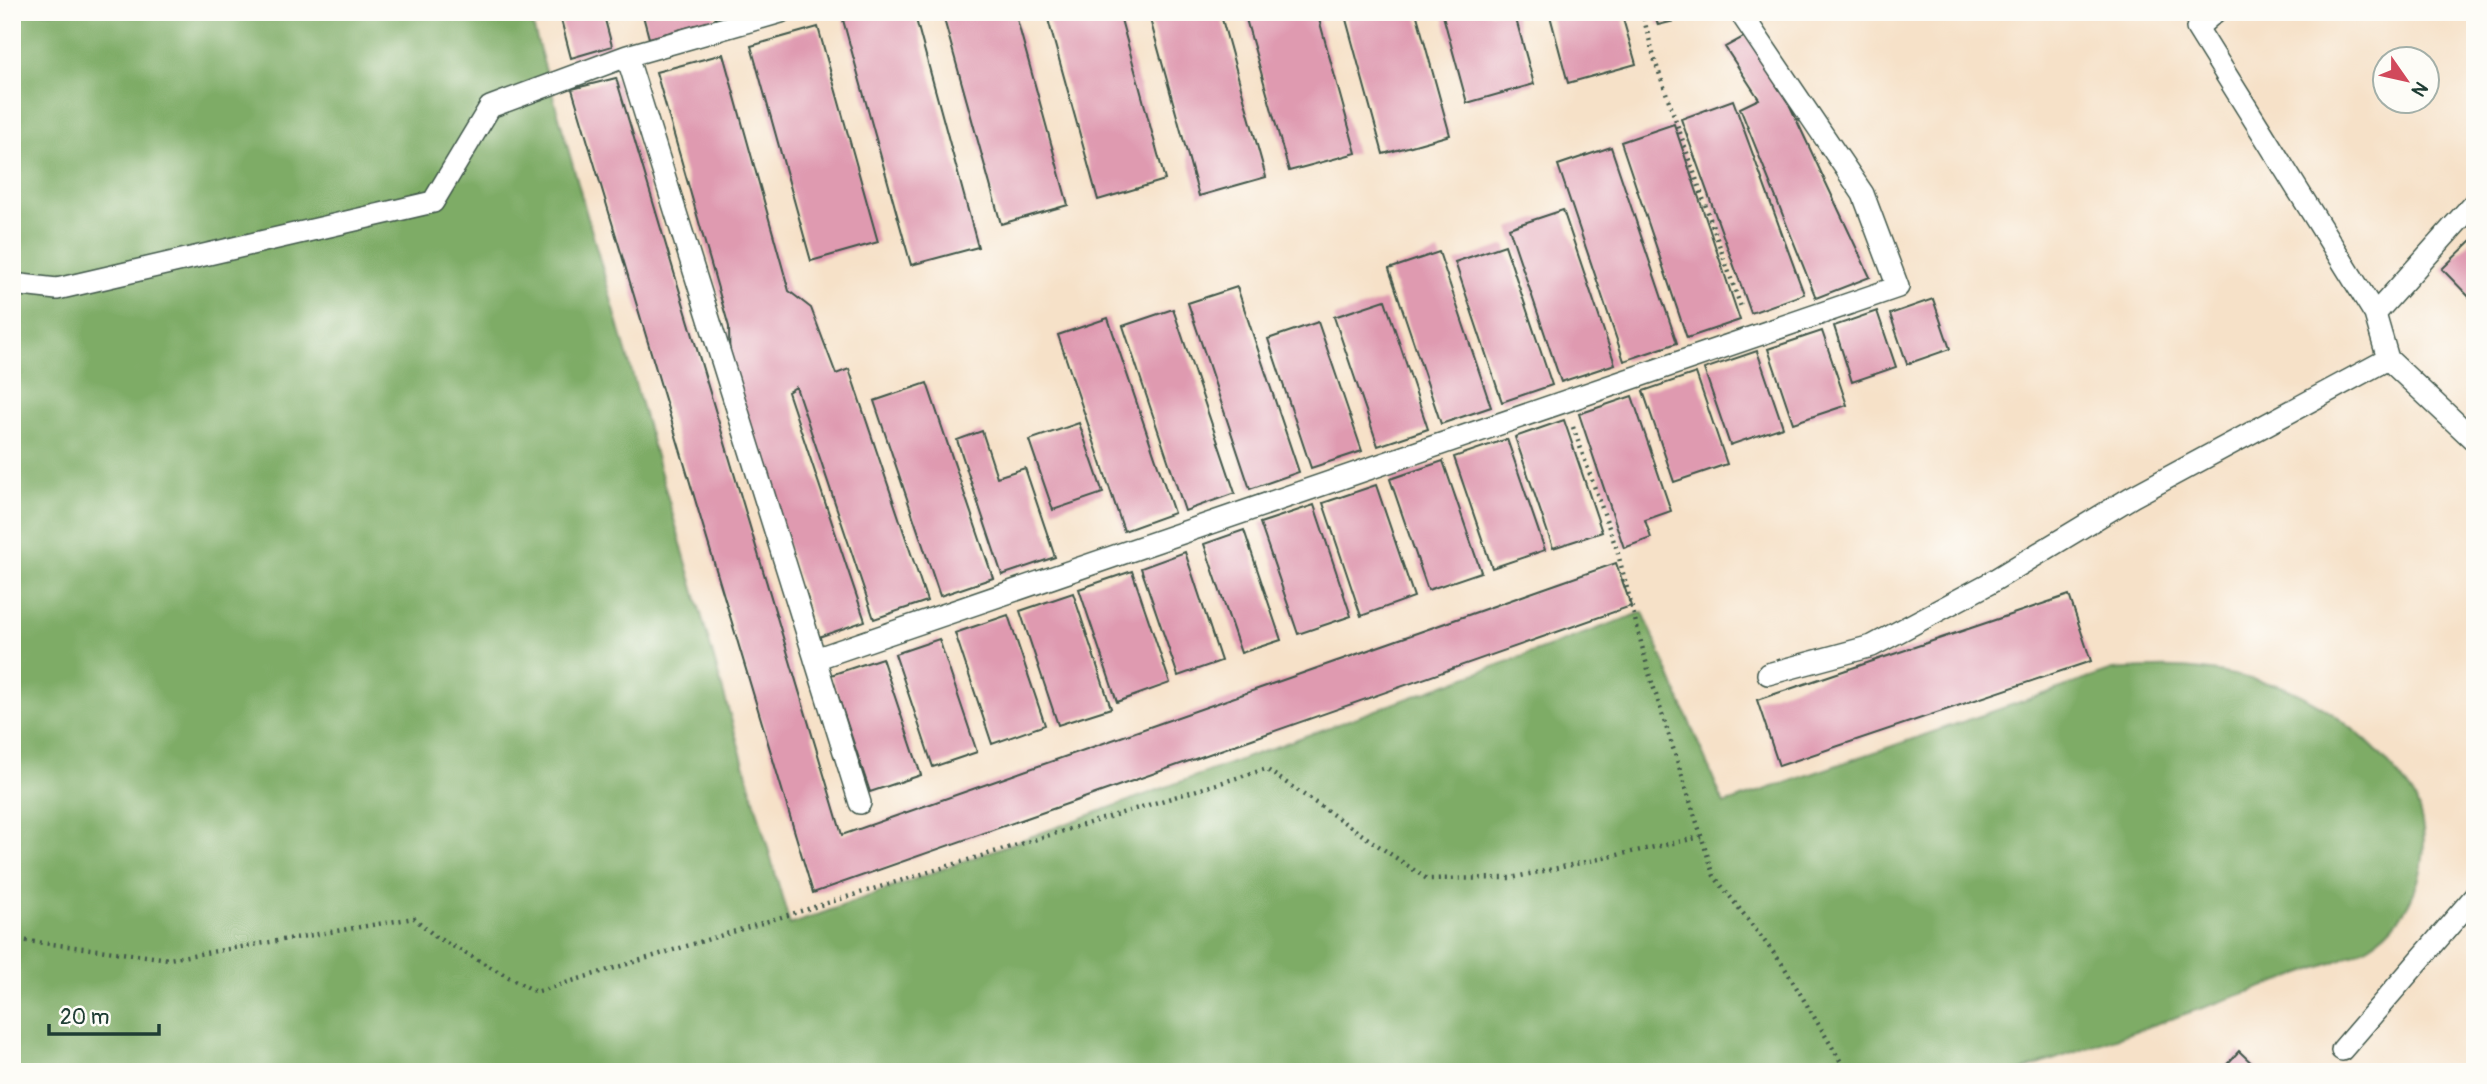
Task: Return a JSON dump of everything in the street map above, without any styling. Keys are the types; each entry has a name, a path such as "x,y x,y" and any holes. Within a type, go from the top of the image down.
{"lane":[{"path":"12,284 57,289 433,202 490,107 627,56 781,12"},
{"path":"815,659 1898,286 1863,194 1740,12"},
{"path":"2215,12 2197,28 2375,314 2388,359 2475,442"},
{"path":"627,56 860,803"},
{"path":"2375,314 2475,201"},
{"path":"1768,674 1872,646 1987,584 2132,497 2388,359"},
{"path":"2342,1050 2475,896"}],"path":[{"path":"1642,12 1655,61 1752,337"},
{"path":"1564,401 1617,550 1649,673 1714,876 1783,965 1841,1062 1850,1072"},
{"path":"12,939 169,959 414,918 436,937 536,992 1266,769 1427,879 1511,878 1701,837"}],"green space":[{"path":"12,12 529,12 790,925 1643,612 1724,804 2113,670 2201,670 2236,675 2286,688 2336,716 2366,741 2393,769 2416,801 2424,841 2418,881 2399,918 2386,933 2357,952 2018,1072 12,1072"}],"building":[{"path":"559,12 603,12 612,46 571,58"},
{"path":"642,12 714,12 716,20 649,38"},
{"path":"870,12 914,12 978,247 911,265 843,20"},
{"path":"942,12 1015,12 1068,205 1001,224"},
{"path":"1046,12 1119,12 1165,180 1098,200"},
{"path":"1148,12 1220,12 1266,177 1199,196"},
{"path":"1244,12 1317,12 1356,153 1289,171"},
{"path":"1344,12 1416,12 1450,135 1383,154"},
{"path":"1442,12 1514,12 1534,84 1467,103"},
{"path":"1549,12 1621,12 1636,64 1568,83"},
{"path":"1654,12 1707,12 1707,13 1658,25"},
{"path":"818,27 878,242 811,261 751,46"},
{"path":"1747,35 1782,89 1870,277 1816,298 1740,108 1759,99 1725,47"},
{"path":"723,54 789,291 811,308 836,374 849,369 927,601 874,619 796,387 788,392 865,621 819,637 730,377 729,327 656,72"},
{"path":"616,78 842,835 1616,563 1631,606 813,893 572,89"},
{"path":"1733,100 1804,294 1751,313 1681,119"},
{"path":"1674,124 1740,320 1687,338 1621,142"},
{"path":"1611,147 1677,343 1624,361 1558,165"},
{"path":"1563,210 1615,364 1561,382 1509,228"},
{"path":"2475,237 2475,303 2442,269"},
{"path":"1505,245 1552,385 1502,402 1455,262"},
{"path":"1439,252 1491,407 1441,424 1389,269"},
{"path":"1237,287 1299,472 1250,489 1188,303"},
{"path":"1933,299 1950,349 1907,364 1890,314"},
{"path":"1385,300 1428,429 1378,446 1334,317"},
{"path":"1173,309 1235,493 1185,511 1123,326"},
{"path":"1877,311 1896,367 1852,382 1834,326"},
{"path":"1108,318 1174,513 1124,531 1058,335"},
{"path":"1318,322 1362,451 1311,468 1268,339"},
{"path":"1822,331 1847,405 1793,423 1768,349"},
{"path":"1757,351 1783,427 1730,445 1704,369"},
{"path":"1696,373 1727,464 1674,482 1643,391"},
{"path":"927,383 993,578 940,596 874,401"},
{"path":"1632,396 1671,511 1645,520 1651,538 1624,548 1579,414"},
{"path":"1564,420 1602,532 1553,548 1515,437"},
{"path":"1079,423 1103,493 1053,510 1029,440"},
{"path":"982,431 997,477 1025,468 1055,557 1002,575 957,440"},
{"path":"1507,439 1545,550 1492,568 1454,457"},
{"path":"1443,461 1481,572 1428,590 1390,479"},
{"path":"1376,485 1414,597 1361,616 1323,503"},
{"path":"1314,505 1351,616 1298,634 1260,523"},
{"path":"1244,530 1281,640 1241,653 1204,544"},
{"path":"1185,552 1221,661 1178,676 1141,568"},
{"path":"1132,571 1170,683 1117,702 1079,589"},
{"path":"1073,593 1111,708 1058,725 1020,611"},
{"path":"2069,595 2091,661 1779,766 1757,700"},
{"path":"1008,615 1045,725 992,744 955,633"},
{"path":"939,639 977,752 933,767 895,654"},
{"path":"882,658 921,775 870,792 831,675"},
{"path":"2239,1051 2261,1072 2220,1072"}]}
